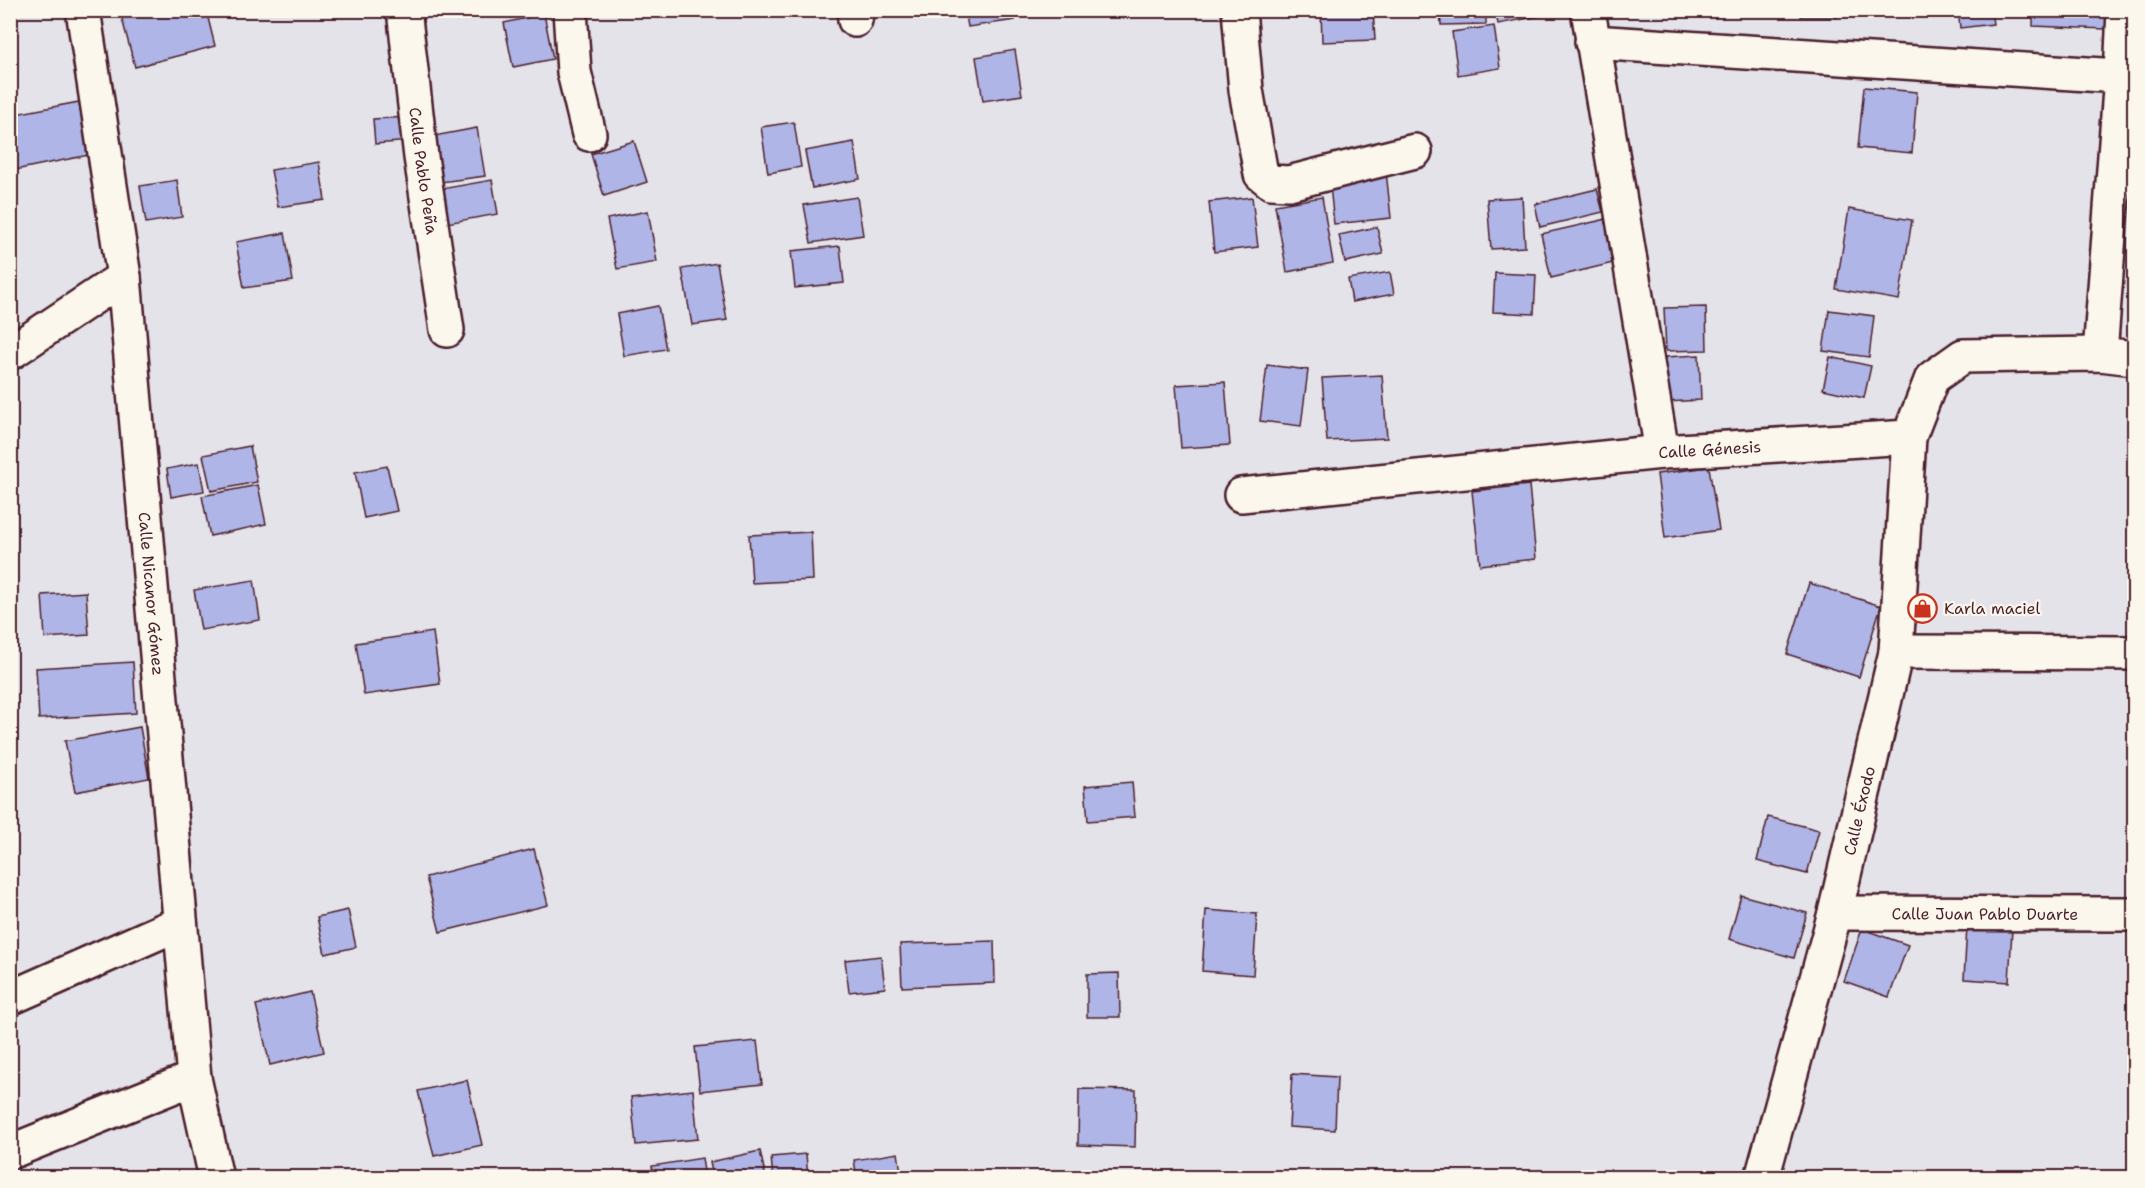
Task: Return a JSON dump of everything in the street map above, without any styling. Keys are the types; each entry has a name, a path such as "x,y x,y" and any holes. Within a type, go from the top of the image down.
{"street":[{"name":"Calle Nicanor Gómez","path":"83,10 124,277 194,1078 216,1178"},
{"name":"Calle Pablo Peña","path":"404,10 421,157 447,330"},
{"path":"570,10 574,72 589,134"},
{"path":"1239,10 1246,90 1261,174 1271,182 1289,183 1415,151"},
{"path":"1588,10 1662,452"},
{"path":"2100,354 2128,77 2124,10"},
{"path":"1592,42 2128,77"},
{"path":"10,353 124,277"},
{"path":"1909,437 1932,378 1963,357 2100,354 2134,358"},
{"name":"Calle Génesis","path":"1240,495 1662,452 1909,437"},
{"name":"Calle Éxodo","path":"1762,1178 1835,913 1896,651 1909,437"},
{"path":"1896,651 2134,653"},
{"name":"Calle Juan Pablo Duarte","path":"1835,913 2134,914"},
{"path":"10,998 180,923"},
{"path":"10,1152 194,1078"}],"building":[{"path":"137,10 206,10 215,46 135,67 121,15"},
{"path":"965,10 1013,10 1015,20 968,27"},
{"path":"1105,10 1145,10 1145,12 1105,14"},
{"path":"1321,10 1373,10 1375,40 1322,42"},
{"path":"1440,10 1486,10 1486,24 1441,25"},
{"path":"1495,10 1573,10 1498,24"},
{"path":"1801,10 1838,10 1837,17 1801,17"},
{"path":"1958,10 1991,10 1993,24 1960,28"},
{"path":"2033,10 2109,10 2106,29 2033,26"},
{"path":"544,14 553,59 513,67 504,23"},
{"path":"1494,26 1500,68 1458,75 1452,32"},
{"path":"1015,50 1022,95 983,101 976,57"},
{"path":"1864,87 1917,92 1912,153 1858,148"},
{"path":"79,102 89,155 10,171 10,115"},
{"path":"408,117 410,141 375,144 373,119"},
{"path":"794,122 801,167 768,173 761,127"},
{"path":"477,128 485,176 441,182 434,136"},
{"path":"634,141 647,182 604,196 591,154"},
{"path":"854,142 860,179 812,188 805,151"},
{"path":"319,162 325,200 278,207 271,170"},
{"path":"1386,171 1391,218 1334,224 1329,176"},
{"path":"177,180 182,217 146,223 140,186"},
{"path":"492,180 498,214 447,223 441,189"},
{"path":"1597,189 1603,212 1540,227 1535,204"},
{"path":"857,197 863,235 811,243 804,205"},
{"path":"1252,197 1258,247 1214,252 1209,202"},
{"path":"1322,197 1333,263 1287,272 1275,205"},
{"path":"1522,197 1525,247 1491,249 1487,199"},
{"path":"1849,209 1912,220 1899,300 1836,289"},
{"path":"648,211 657,262 617,269 607,219"},
{"path":"1607,219 1617,262 1551,278 1541,234"},
{"path":"1377,227 1383,254 1345,262 1339,235"},
{"path":"285,233 293,281 244,288 236,242"},
{"path":"840,246 844,283 795,288 791,251"},
{"path":"717,263 727,320 692,325 682,269"},
{"path":"1390,272 1394,294 1352,302 1348,279"},
{"path":"1495,273 1536,275 1534,314 1493,312"},
{"path":"658,306 666,349 624,356 617,314"},
{"path":"1706,307 1707,350 1666,351 1664,308"},
{"path":"1829,310 1874,316 1869,357 1823,351"},
{"path":"1699,355 1701,400 1667,402 1665,357"},
{"path":"1830,357 1871,366 1864,398 1823,389"},
{"path":"1267,365 1308,370 1301,426 1260,421"},
{"path":"1382,375 1387,438 1327,441 1322,378"},
{"path":"1225,382 1230,445 1181,448 1176,385"},
{"path":"250,446 257,482 211,491 203,455"},
{"path":"199,463 204,491 171,497 167,469"},
{"path":"387,466 397,511 364,518 355,472"},
{"path":"1709,467 1719,530 1665,538 1657,474"},
{"path":"258,485 266,524 210,536 202,496"},
{"path":"1529,485 1536,559 1480,565 1472,491"},
{"path":"811,532 813,580 752,583 749,535"},
{"path":"254,580 260,620 201,630 194,590"},
{"path":"1809,583 1881,606 1859,677 1787,654"},
{"path":"86,592 89,635 45,638 42,595"},
{"path":"433,632 440,684 364,695 356,643"},
{"path":"133,662 136,713 39,719 36,668"},
{"path":"140,727 149,778 75,792 65,741"},
{"path":"1132,782 1135,817 1088,821 1085,786"},
{"path":"1768,817 1819,830 1807,874 1757,861"},
{"path":"534,849 548,905 440,932 426,877"},
{"path":"1741,895 1807,913 1794,958 1729,939"},
{"path":"348,910 356,947 325,954 317,917"},
{"path":"1206,910 1257,914 1253,975 1202,971"},
{"path":"1967,926 2012,929 2009,982 1964,979"},
{"path":"1862,929 1908,945 1889,997 1844,981"},
{"path":"994,941 995,983 902,987 900,944"},
{"path":"881,956 885,988 849,992 845,960"},
{"path":"1119,973 1120,1017 1087,1017 1087,974"},
{"path":"310,992 324,1052 270,1065 256,1005"},
{"path":"757,1041 762,1084 700,1091 695,1047"},
{"path":"1292,1074 1337,1077 1335,1130 1289,1127"},
{"path":"467,1080 482,1145 434,1156 418,1091"},
{"path":"1079,1089 1136,1090 1135,1147 1078,1145"},
{"path":"693,1090 698,1139 636,1145 631,1097"},
{"path":"760,1151 766,1178 713,1178 710,1162"},
{"path":"898,1153 902,1178 857,1178 854,1160"},
{"path":"806,1154 808,1178 773,1178 771,1157"},
{"path":"702,1158 705,1178 654,1178 652,1166"}],"place":[{"name":"Karla maciel","path":"1923,608"}]}
